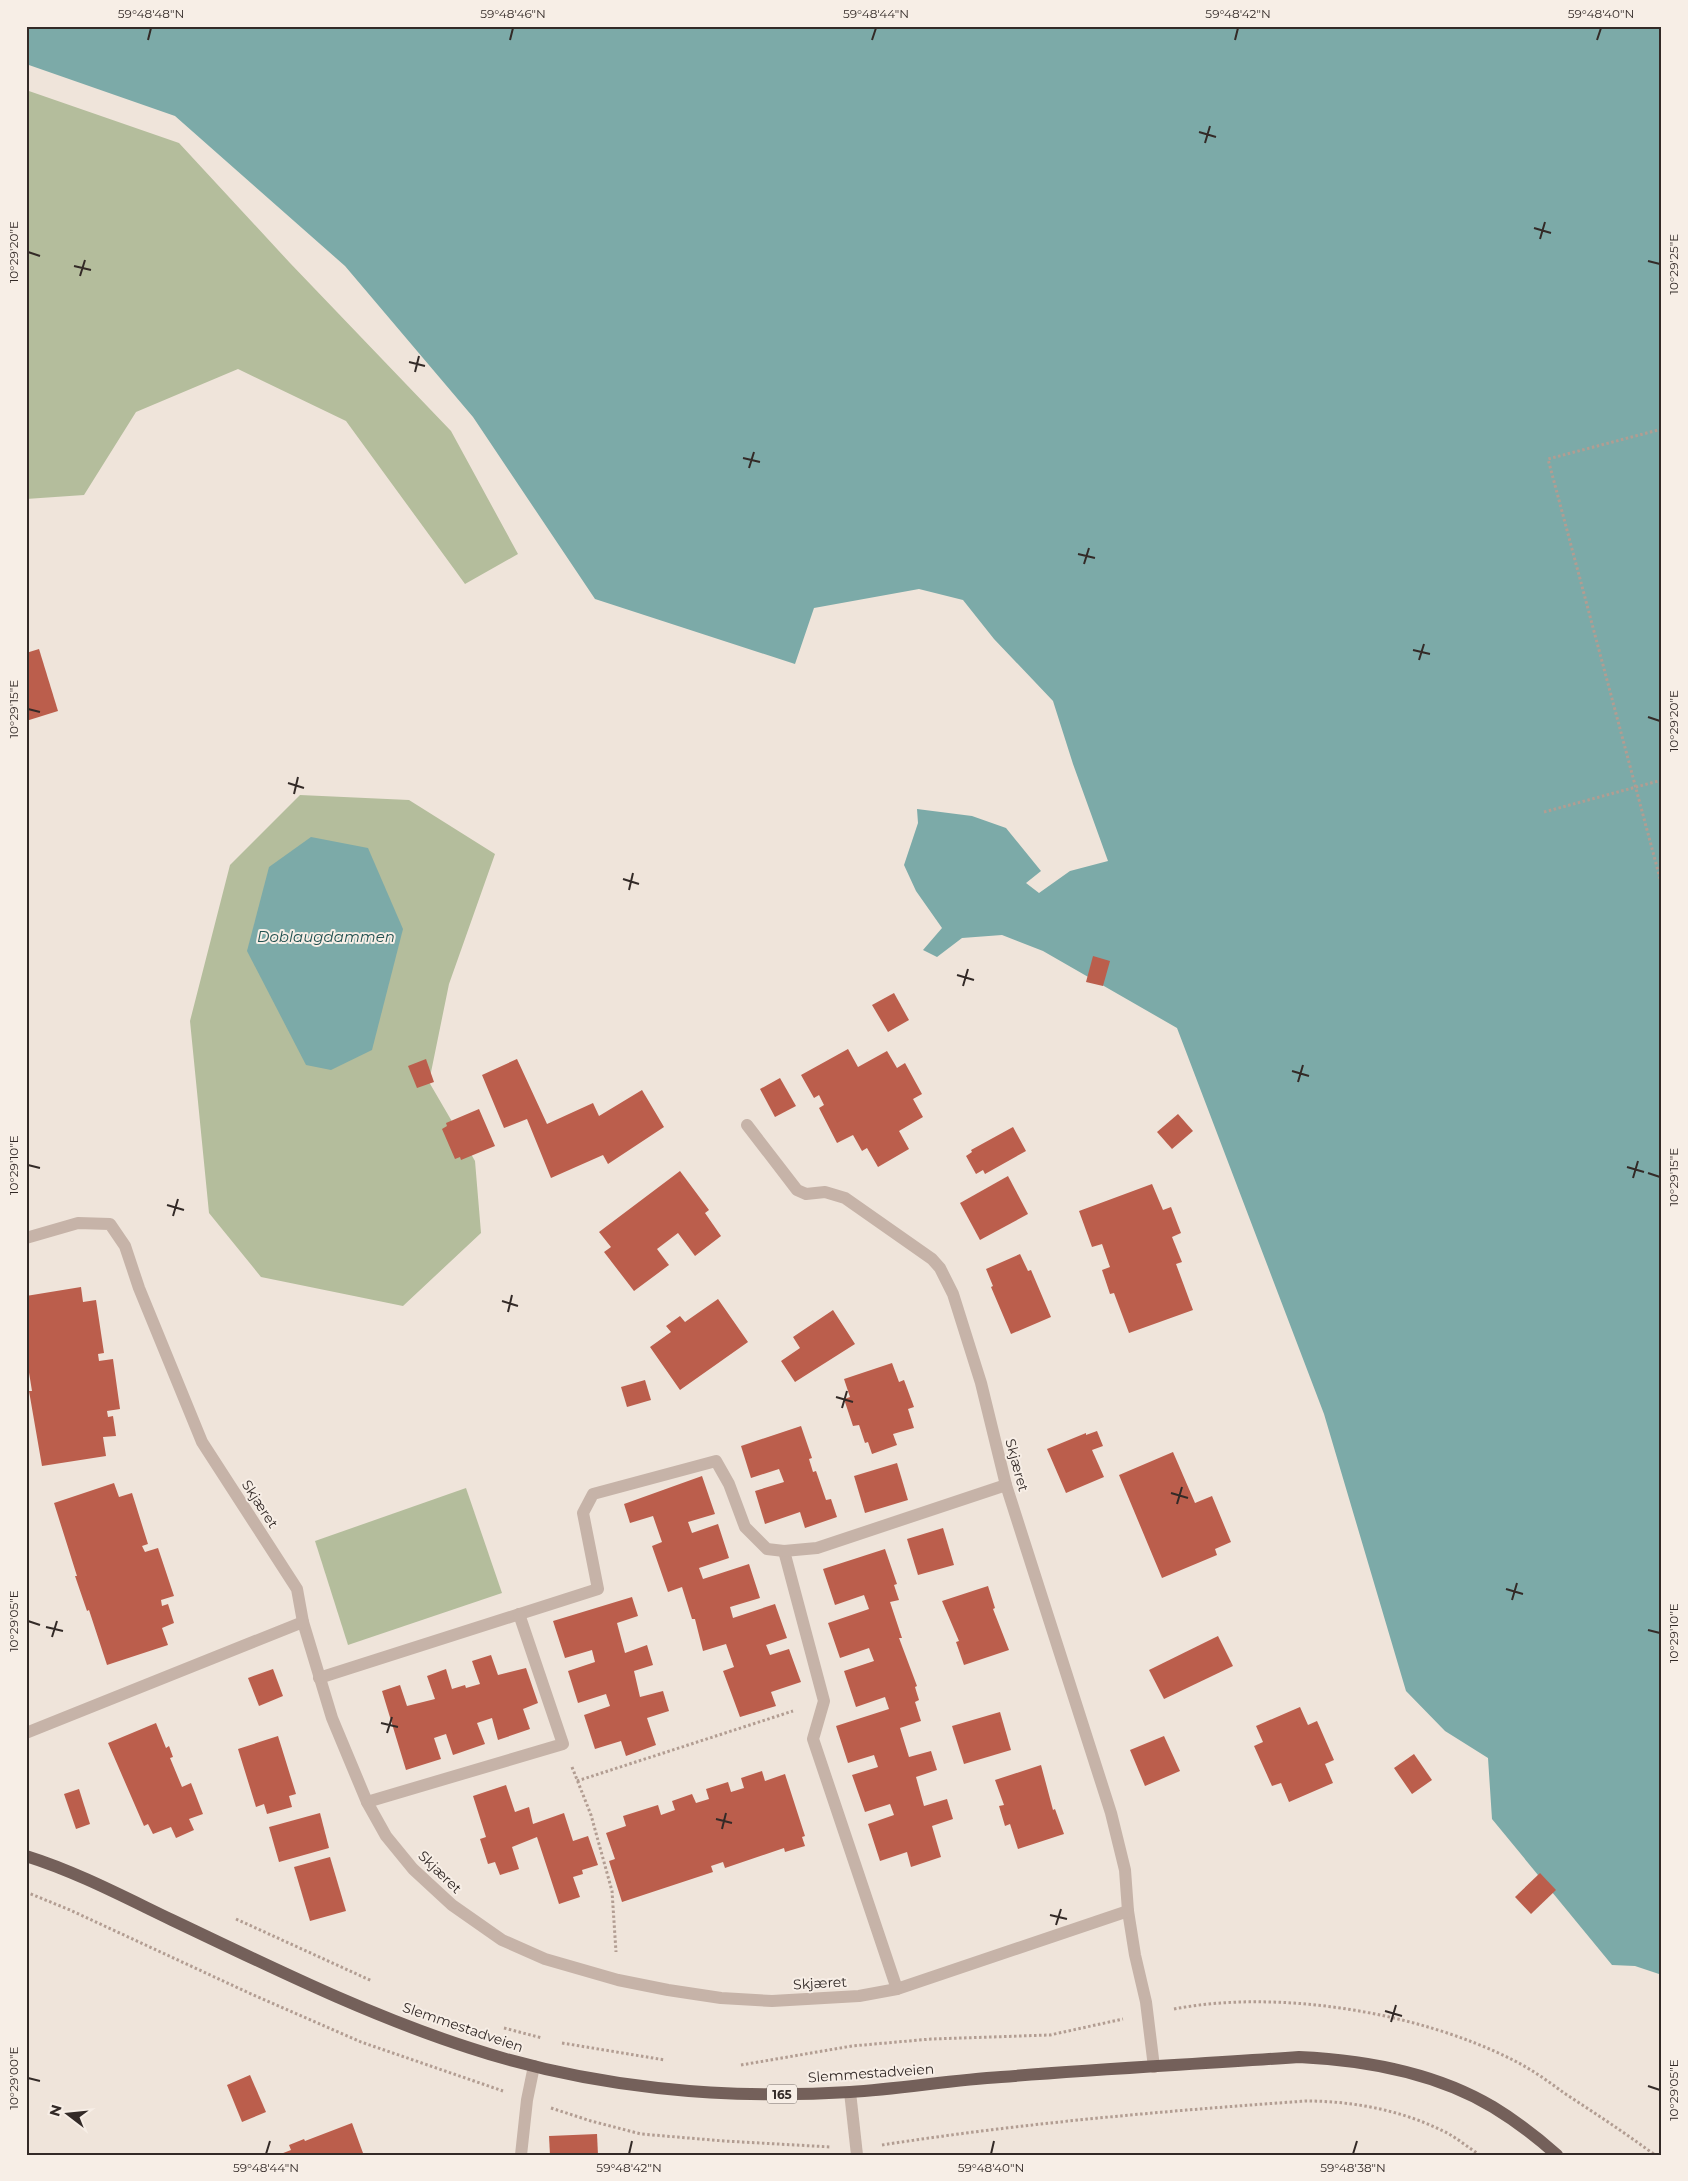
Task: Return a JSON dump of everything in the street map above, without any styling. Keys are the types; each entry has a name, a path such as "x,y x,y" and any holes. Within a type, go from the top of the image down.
{"main road":[{"name":"Slemmestadveien","path":"26,1856 74,1874 310,1985 380,2014 470,2048 534,2066 605,2080 686,2091 758,2094 850,2092 999,2077 1299,2057 1328,2059 1389,2068 1449,2087 1492,2106 1534,2135 1557,2155"}],"street":[{"name":"Skjæret","path":"747,1125 797,1190 806,1194 825,1192 845,1198 932,1259 940,1268 953,1294 981,1383 1006,1485 1111,1814 1125,1870 1128,1911 1135,1955 1146,2002 1154,2067"},
{"name":"Skjæret","path":"26,1238 78,1223 110,1224 125,1246 139,1288 202,1442 296,1589 303,1622 332,1718 366,1802 386,1836 413,1868 452,1905 485,1930 510,1944 545,1959 618,1980 721,1998 772,2000 859,1996 897,1990 1128,1911"},
{"path":"319,1678 598,1589 583,1513 593,1494 716,1461 729,1484 745,1527 767,1549 784,1551 817,1548 1006,1485"},
{"path":"784,1551 824,1700 813,1739 897,1990"},
{"path":"366,1802 563,1744 519,1614"},
{"path":"26,1733 303,1622"},
{"path":"521,2155 527,2100 534,2066"},
{"path":"850,2092 857,2155"}],"path":[{"path":"1662,429 1548,459 1662,886"},
{"path":"1544,812 1662,780"},
{"path":"577,1781 824,1700"},
{"path":"563,1744 590,1815 612,1891 618,1980"}],"green space":[{"path":"26,90 179,143 290,263 451,431 518,554 465,584 346,421 238,369 136,412 84,495 26,499"},
{"path":"300,795 409,800 495,854 449,984 429,1082 475,1161 481,1233 403,1306 261,1277 209,1213 190,1021 230,865"},
{"path":"466,1488 502,1593 348,1645 315,1541"}],"water":[{"path":"26,26 1662,26 1662,1975 1635,1966 1612,1965 1492,1819 1488,1758 1445,1731 1406,1691 1324,1414 1177,1028 1043,951 1002,935 962,938 937,957 923,950 942,928 916,891 904,865 918,823 917,809 972,816 1006,828 1041,871 1026,883 1039,893 1070,871 1108,861 1073,764 1053,701 994,639 963,600 919,589 814,608 795,664 595,599 473,417 345,266 175,116 26,64"},
{"name":"Doblaugdammen","path":"311,837 368,848 403,929 372,1050 331,1070 306,1065 247,951 269,867"}],"building":[{"path":"39,649 58,711 26,721 26,653"},
{"path":"1093,956 1110,961 1103,986 1086,982"},
{"path":"894,993 909,1020 888,1032 872,1005"},
{"path":"848,1049 858,1067 887,1051 897,1068 905,1063 922,1094 913,1099 923,1117 899,1131 909,1149 878,1167 867,1148 862,1151 853,1135 837,1143 819,1108 824,1105 819,1095 814,1098 801,1075"},
{"path":"426,1059 434,1082 417,1088 408,1066"},
{"path":"517,1059 547,1124 593,1103 599,1116 642,1090 664,1127 608,1164 603,1155 551,1178 527,1119 504,1128 482,1075"},
{"path":"780,1078 796,1106 775,1117 760,1089"},
{"path":"479,1109 495,1146 461,1160 460,1157 455,1159 442,1129 447,1126 446,1123"},
{"path":"1178,1114 1193,1131 1172,1149 1157,1132"},
{"path":"1013,1127 1026,1151 985,1174 983,1170 976,1174 966,1156 972,1152 971,1150"},
{"path":"680,1171 709,1210 705,1213 721,1236 695,1256 678,1233 657,1249 669,1265 634,1291 604,1252 611,1247 599,1232"},
{"path":"1008,1176 1028,1214 980,1240 960,1203"},
{"path":"1152,1184 1163,1210 1171,1207 1181,1233 1172,1237 1182,1262 1176,1264 1193,1310 1129,1333 1114,1293 1110,1294 1102,1270 1110,1267 1102,1244 1092,1247 1079,1211"},
{"path":"1020,1254 1028,1271 1031,1270 1051,1317 1011,1334 991,1287 993,1286 986,1269"},
{"path":"81,1287 83,1302 96,1300 104,1353 98,1354 99,1361 113,1359 120,1409 107,1411 108,1417 113,1416 116,1436 103,1437 106,1456 42,1466 29,1391 32,1391 26,1354 26,1296"},
{"path":"718,1299 748,1342 680,1390 650,1347 671,1332 666,1326 680,1316 685,1322"},
{"path":"833,1310 855,1344 795,1382 781,1361 800,1348 793,1337"},
{"path":"892,1363 899,1382 904,1380 914,1407 908,1409 914,1428 893,1434 897,1445 872,1454 868,1442 865,1443 859,1425 853,1426 844,1399 850,1397 844,1379"},
{"path":"645,1380 651,1400 627,1407 621,1387"},
{"path":"801,1426 812,1458 809,1459 813,1472 816,1471 826,1500 831,1499 837,1517 805,1528 800,1512 765,1524 755,1491 784,1482 779,1469 751,1478 741,1446"},
{"path":"1097,1431 1103,1446 1092,1450 1104,1477 1066,1493 1047,1449 1086,1433 1086,1435"},
{"path":"1173,1452 1195,1503 1212,1496 1231,1542 1215,1549 1217,1555 1162,1578 1119,1475"},
{"path":"897,1463 908,1500 865,1513 854,1476"},
{"path":"702,1476 715,1514 688,1522 692,1533 718,1524 729,1558 699,1568 703,1579 749,1564 760,1598 730,1607 733,1618 775,1604 787,1638 766,1645 770,1655 789,1649 801,1682 771,1692 776,1706 740,1717 723,1671 734,1667 726,1644 703,1651 695,1619 692,1619 682,1587 668,1592 652,1546 662,1542 653,1516 630,1523 624,1504"},
{"path":"114,1483 119,1497 132,1493 148,1544 142,1546 145,1552 158,1548 174,1596 161,1600 162,1606 168,1604 174,1623 162,1628 168,1645 107,1665 89,1610 87,1611 75,1576 77,1576 54,1503"},
{"path":"943,1528 954,1565 918,1575 907,1539"},
{"path":"885,1549 897,1584 894,1585 899,1600 890,1602 902,1638 899,1638 917,1686 915,1687 919,1700 915,1702 921,1721 900,1728 909,1757 931,1751 937,1770 916,1777 924,1806 947,1799 953,1819 932,1826 941,1857 911,1867 907,1852 880,1861 868,1824 894,1815 890,1804 865,1812 852,1775 878,1767 874,1755 848,1763 836,1726 889,1709 885,1697 856,1707 844,1671 874,1661 869,1648 840,1658 828,1623 869,1609 864,1595 835,1605 823,1569"},
{"path":"988,1586 995,1608 993,1609 1009,1650 964,1665 956,1642 959,1641 942,1601"},
{"path":"632,1597 638,1616 617,1623 625,1653 647,1645 653,1665 634,1671 640,1697 663,1691 669,1711 647,1718 656,1745 626,1756 621,1741 595,1749 584,1715 610,1706 606,1694 578,1703 568,1671 595,1662 592,1650 565,1658 553,1621"},
{"path":"1218,1636 1233,1666 1164,1699 1149,1670"},
{"path":"491,1655 498,1675 526,1668 538,1703 523,1709 530,1729 498,1740 492,1718 477,1723 485,1744 453,1755 446,1734 434,1738 441,1759 406,1770 382,1691 400,1685 407,1706 435,1699 427,1676 446,1669 452,1689 465,1685 466,1688 480,1684 472,1661"},
{"path":"273,1669 283,1696 259,1706 248,1678"},
{"path":"1300,1707 1308,1725 1317,1721 1334,1760 1325,1764 1333,1783 1289,1802 1281,1783 1272,1786 1254,1746 1263,1742 1256,1726"},
{"path":"1000,1712 1011,1750 964,1764 952,1726"},
{"path":"156,1723 166,1748 169,1746 173,1757 170,1758 182,1787 191,1783 203,1814 189,1819 194,1830 176,1838 171,1827 153,1834 148,1824 144,1826 108,1743"},
{"path":"278,1736 296,1794 289,1796 292,1807 267,1814 264,1804 256,1807 238,1749"},
{"path":"1164,1736 1180,1771 1145,1786 1130,1750"},
{"path":"1414,1754 1432,1780 1412,1794 1394,1768"},
{"path":"1041,1765 1053,1810 1055,1809 1064,1834 1018,1849 1010,1824 1005,1826 999,1806 1004,1805 995,1780"},
{"path":"762,1771 765,1781 785,1774 805,1836 802,1837 805,1846 785,1852 784,1848 725,1868 723,1862 711,1866 713,1872 622,1902 609,1861 615,1859 606,1833 626,1826 623,1816 658,1805 661,1815 675,1810 672,1801 692,1794 696,1803 709,1799 706,1789 728,1782 731,1792 744,1788 741,1778"},
{"path":"506,1785 515,1812 529,1807 533,1824 564,1813 573,1841 588,1836 598,1865 582,1870 583,1874 573,1877 580,1897 559,1904 537,1837 512,1847 519,1869 500,1875 495,1862 488,1864 480,1839 486,1837 473,1796"},
{"path":"79,1789 90,1824 76,1829 64,1794"},
{"path":"320,1813 329,1848 279,1862 269,1827"},
{"path":"330,1857 346,1911 310,1921 294,1867"},
{"path":"1540,1873 1556,1890 1531,1914 1515,1897"},
{"path":"250,2075 266,2112 242,2122 227,2085"},
{"path":"352,2123 363,2153 358,2155 278,2155 291,2150 289,2145"},
{"path":"597,2134 598,2155 550,2155 549,2136"}]}
